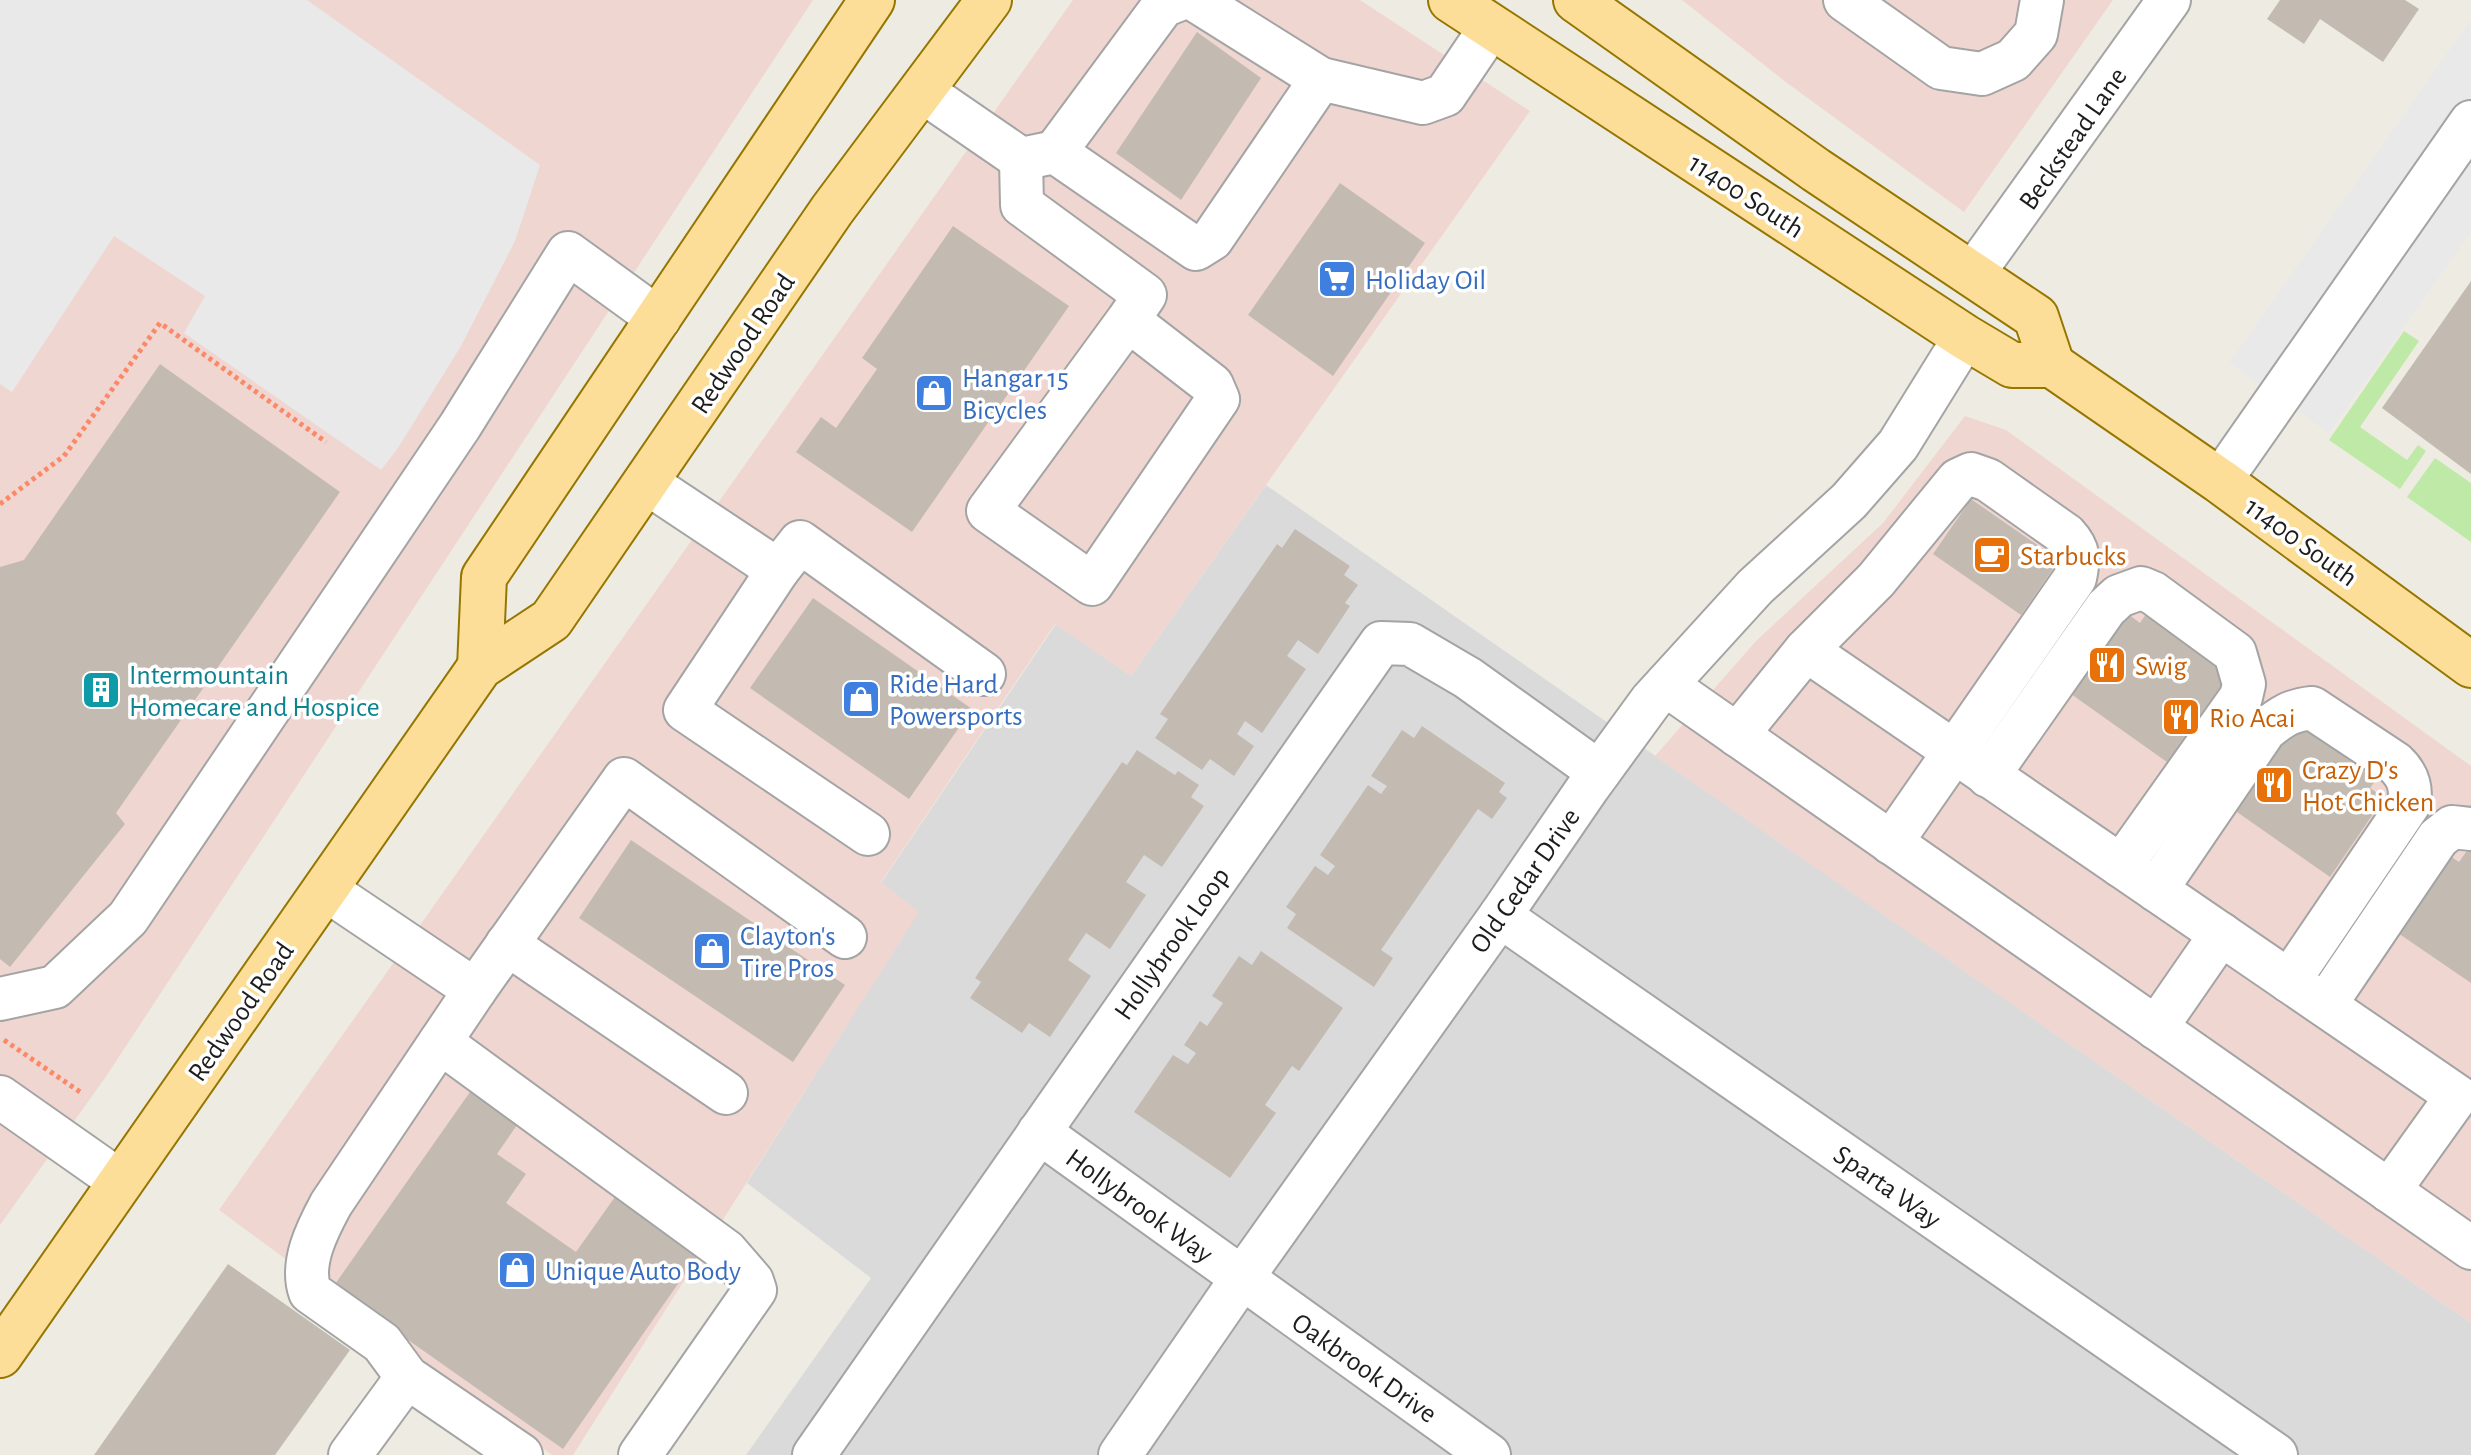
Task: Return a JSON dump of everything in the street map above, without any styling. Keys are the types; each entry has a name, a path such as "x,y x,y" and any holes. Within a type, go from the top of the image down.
{"main road":[{"path":"480,667 484,577 872,0"},
{"name":"Redwood Road","path":"0,1355 480,667 551,620 832,210 989,0"},
{"name":"11400 South","path":"1451,0 1965,337 2012,365 2052,365 2220,481 2471,665"},
{"name":"11400 South","path":"1576,0 1716,100 2036,317 2052,365"}],"street":[{"path":"1128,320 1212,385 1218,399 1092,584 988,511 1145,295 1022,205 1038,156 1163,6 1178,0"},
{"path":"1195,0 1321,79 1423,103 1445,95 1491,27"},
{"path":"1845,0 1941,68 1982,74 2013,60 2036,34 2042,0"},
{"name":"Beckstead Lane","path":"1972,275 2169,0"},
{"path":"922,91 1196,249 1212,239 1321,79"},
{"path":"2220,481 2471,122"},
{"path":"0,999 55,987 128,918 447,446 568,253 659,319"},
{"name":"Old Cedar Drive","path":"1120,1455 1599,772 1666,685 1755,587 1849,501 1898,445 1965,337"},
{"path":"1737,735 1806,650 1876,580 1958,480 1971,474 1988,480 2066,535 2077,547 2079,560 2075,578 1891,843"},
{"path":"647,483 778,570"},
{"path":"868,834 685,710 778,570 800,542 984,674"},
{"path":"1988,776 2106,608 2119,596 2141,588 2153,593 2235,653 2244,684 2241,697 2121,866"},
{"name":"Hollybrook Loop","path":"814,1455 1381,643 1410,644 1468,678 1599,772"},
{"path":"1806,650 2325,1005 2464,1085 2389,1191"},
{"path":"1666,685 2471,1248"},
{"path":"2156,890 2265,730 2282,716 2296,709 2312,708 2395,763 2405,773 2411,792 2409,804 2289,981"},
{"path":"517,1454 407,1377 382,1343 310,1292 306,1281 316,1231 331,1204 475,990 624,779 845,937"},
{"path":"2325,1005 2438,838 2452,827 2471,829"},
{"path":"325,889 475,990"},
{"name":"Sparta Way","path":"1500,916 2274,1454"},
{"path":"2156,1028 2221,934"},
{"path":"507,944 726,1093"},
{"path":"440,1042 726,1251 752,1281 755,1290 640,1455"},
{"path":"0,1097 121,1182"},
{"name":"Hollybrook Way","path":"1039,1132 1242,1278"},
{"name":"Oakbrook Drive","path":"1242,1278 1489,1455"},
{"path":"350,1455 407,1377"}],"path":[{"path":"0,504 64,456 160,323 326,442"},
{"path":"0,1037 83,1094"}],"shaded area":[{"path":"0,0 813,0 105,1078 0,1225"},
{"path":"0,0 307,0 540,165 515,241 461,346 381,470 184,333 205,296 114,236 12,392 0,384"},
{"path":"1073,0 1360,0 1530,111 1131,676 1055,624 881,882 919,912 573,1455 552,1455 219,1210"},
{"path":"1682,0 2113,0 1964,212 1787,83"},
{"path":"2471,19 2471,232 2329,433 2229,363"},
{"path":"1965,416 2006,430 2471,766 2471,1323 1655,756 1756,641 1883,523"},
{"path":"1266,485 2471,1323 2471,1455 746,1455 871,1278 747,1183 918,912 881,883 1056,624 1131,676"}],"green space":[{"path":"2404,331 2419,341 2360,427 2407,460 2418,445 2426,451 2400,489 2329,440"},
{"path":"2435,458 2471,483 2471,542 2407,497"}],"building":[{"path":"2280,0 2405,0 2419,9 2383,62 2320,19 2304,44 2267,19"},
{"path":"1197,32 1261,78 1181,200 1116,153"},
{"name":"Holiday Oil","path":"1340,183 1425,243 1333,376 1248,315"},
{"name":"Hangar 15 Bicycles","path":"953,226 1069,306 912,532 796,452 821,417 836,428 877,369 862,358"},
{"path":"2471,281 2471,474 2382,408"},
{"name":"Intermountain Homecare and Hospice","path":"160,364 340,492 116,813 125,824 10,967 0,959 0,567 24,560"},
{"path":"1971,499 2059,560 2021,615 1933,554"},
{"path":"1295,529 1350,566 1344,575 1358,585 1345,603 1350,606 1318,654 1298,640 1287,656 1306,669 1262,733 1245,721 1237,734 1254,746 1234,776 1210,759 1202,770 1155,738 1168,719 1160,714 1277,544 1282,548"},
{"name":"Ride Hard Powersports","path":"813,598 972,709 909,799 750,688"},
{"path":"2151,607 2228,662 2218,676 2232,686 2174,767 2071,694 2128,614 2140,623"},
{"path":"2307,720 2382,772 2370,788 2384,798 2330,877 2227,805 2283,726 2296,735"},
{"path":"1422,726 1505,783 1499,792 1507,798 1492,819 1478,809 1381,950 1393,958 1374,987 1287,928 1296,914 1286,907 1315,866 1328,875 1335,866 1320,855 1368,785 1381,794 1387,786 1371,776 1402,730 1414,738"},
{"path":"1137,750 1175,775 1178,771 1199,785 1191,797 1204,806 1162,867 1144,855 1126,882 1146,895 1110,949 1086,933 1068,960 1091,976 1050,1037 1029,1023 1022,1033 970,998 981,982 975,978 1122,762 1127,765"},
{"name":"Clayton's Tire Pros","path":"631,840 845,985 793,1062 579,918"},
{"path":"2471,845 2471,983 2395,931 2447,854 2459,862"},
{"path":"1261,951 1343,1008 1299,1071 1292,1066 1265,1105 1276,1113 1230,1178 1134,1112 1173,1055 1188,1064 1196,1053 1184,1045 1200,1021 1207,1026 1223,1003 1212,996 1239,956 1252,965"},
{"name":"Unique Auto Body","path":"477,1082 524,1115 497,1154 526,1174 506,1203 576,1252 622,1187 705,1245 563,1449 333,1287"},
{"path":"228,1264 350,1350 275,1455 94,1455"}],"place":[{"name":"Holiday Oil","path":"1337,279"},
{"name":"Hangar 15 Bicycles","path":"934,393"},
{"name":"Starbucks","path":"1992,555"},
{"name":"Swig","path":"2107,665"},
{"name":"Intermountain Homecare and Hospice","path":"101,690"},
{"name":"Ride Hard Powersports","path":"861,699"},
{"name":"Rio Acai","path":"2181,717"},
{"name":"Crazy D's Hot Chicken","path":"2274,785"},
{"name":"Clayton's Tire Pros","path":"712,951"},
{"name":"Unique Auto Body","path":"517,1270"}]}
